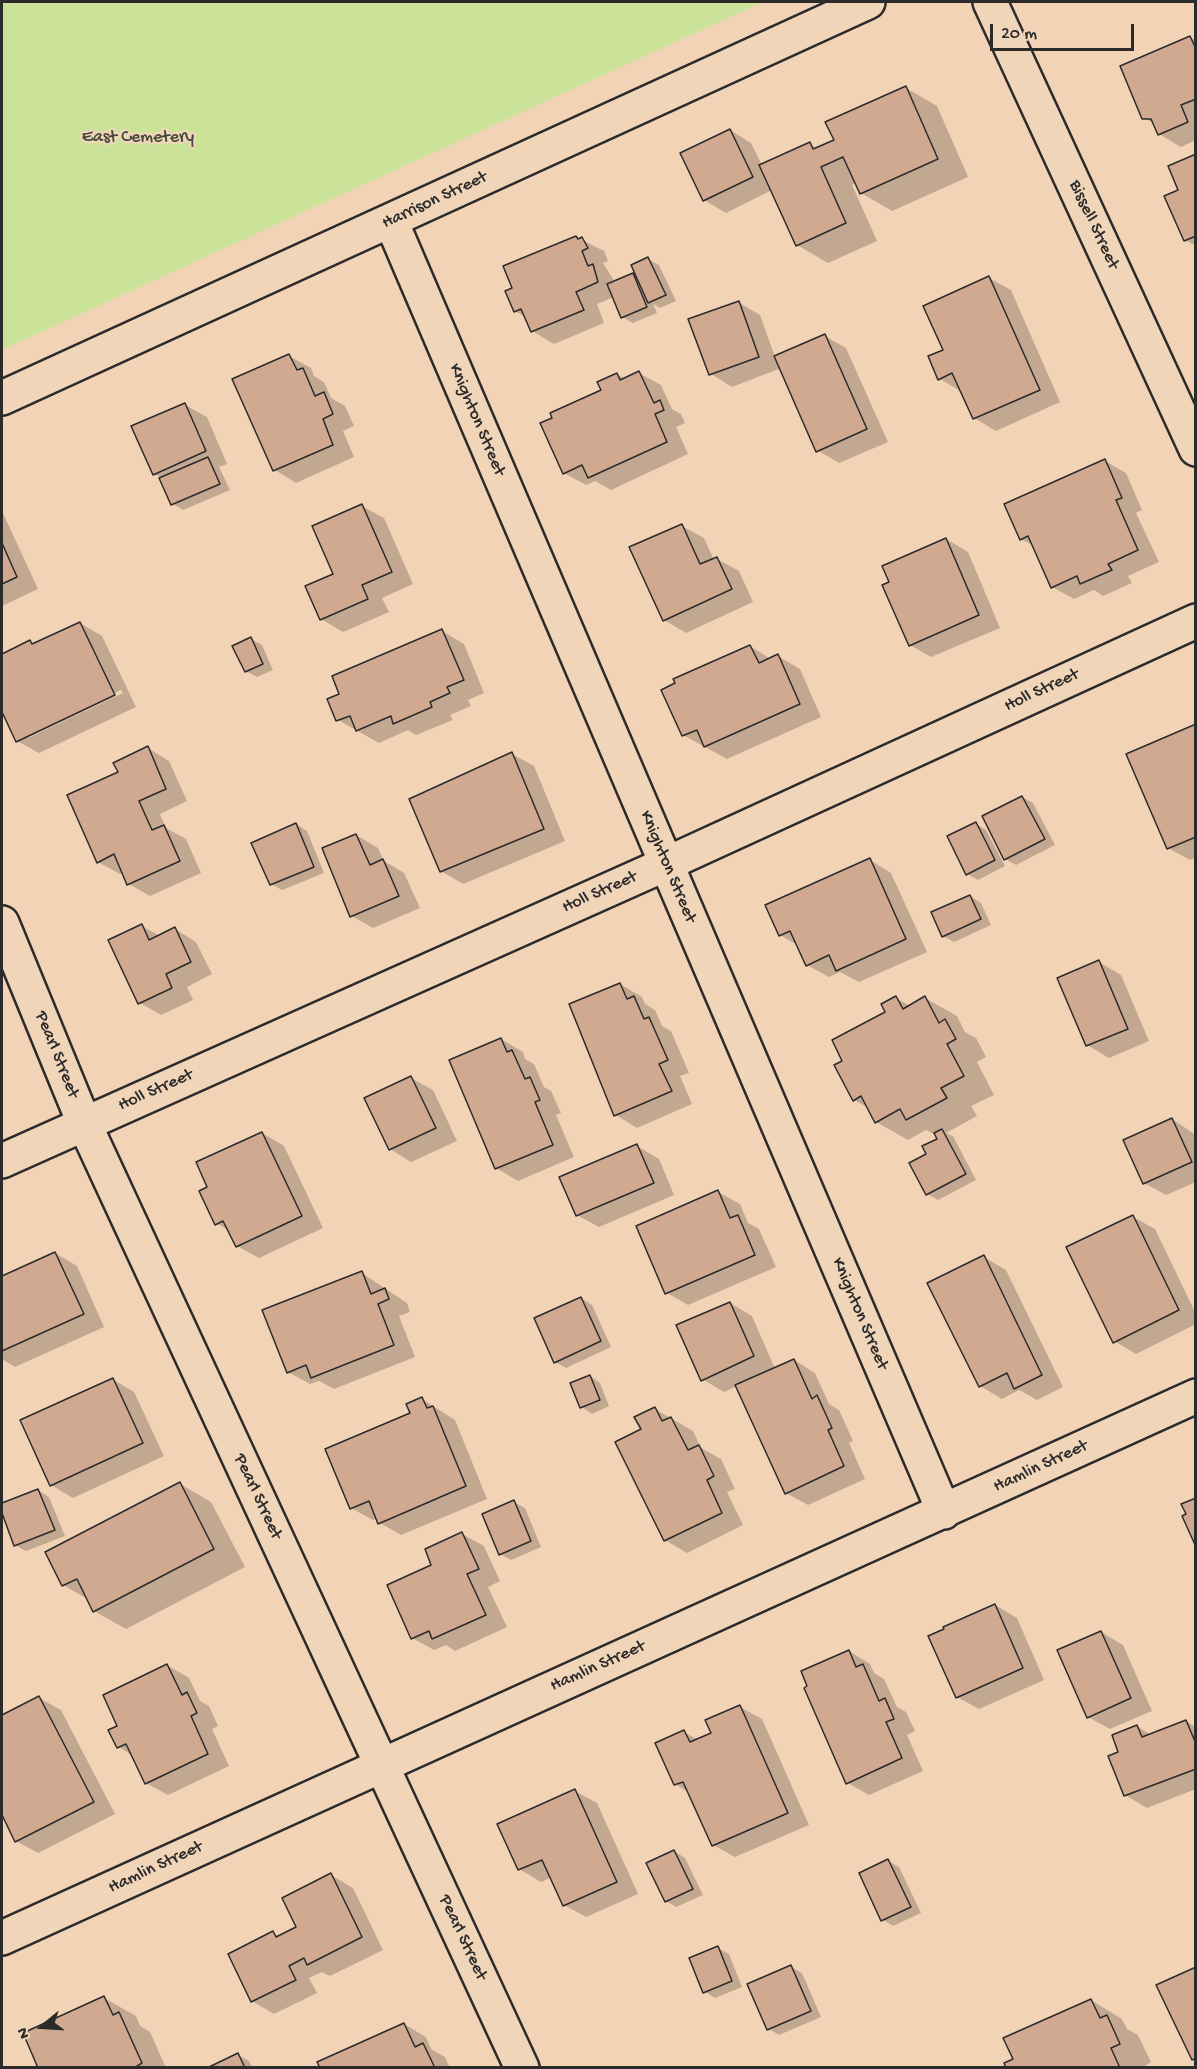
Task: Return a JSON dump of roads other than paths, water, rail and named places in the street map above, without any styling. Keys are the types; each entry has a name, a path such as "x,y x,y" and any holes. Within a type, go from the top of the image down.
{"street":[{"name":"Harrison Street","path":"2,398 868,2"},
{"name":"Bissell Street","path":"990,2 1196,449"},
{"name":"Knighton Street","path":"391,221 944,1512"},
{"name":"Holl Street","path":"2,1161 666,864 1196,621"},
{"name":"Pearl Street","path":"2,923 84,1123 522,2067"},
{"name":"Hamlin Street","path":"2,1938 1196,1396"}],"park label":[{"name":"East Cemetery","path":"138,138"}]}
